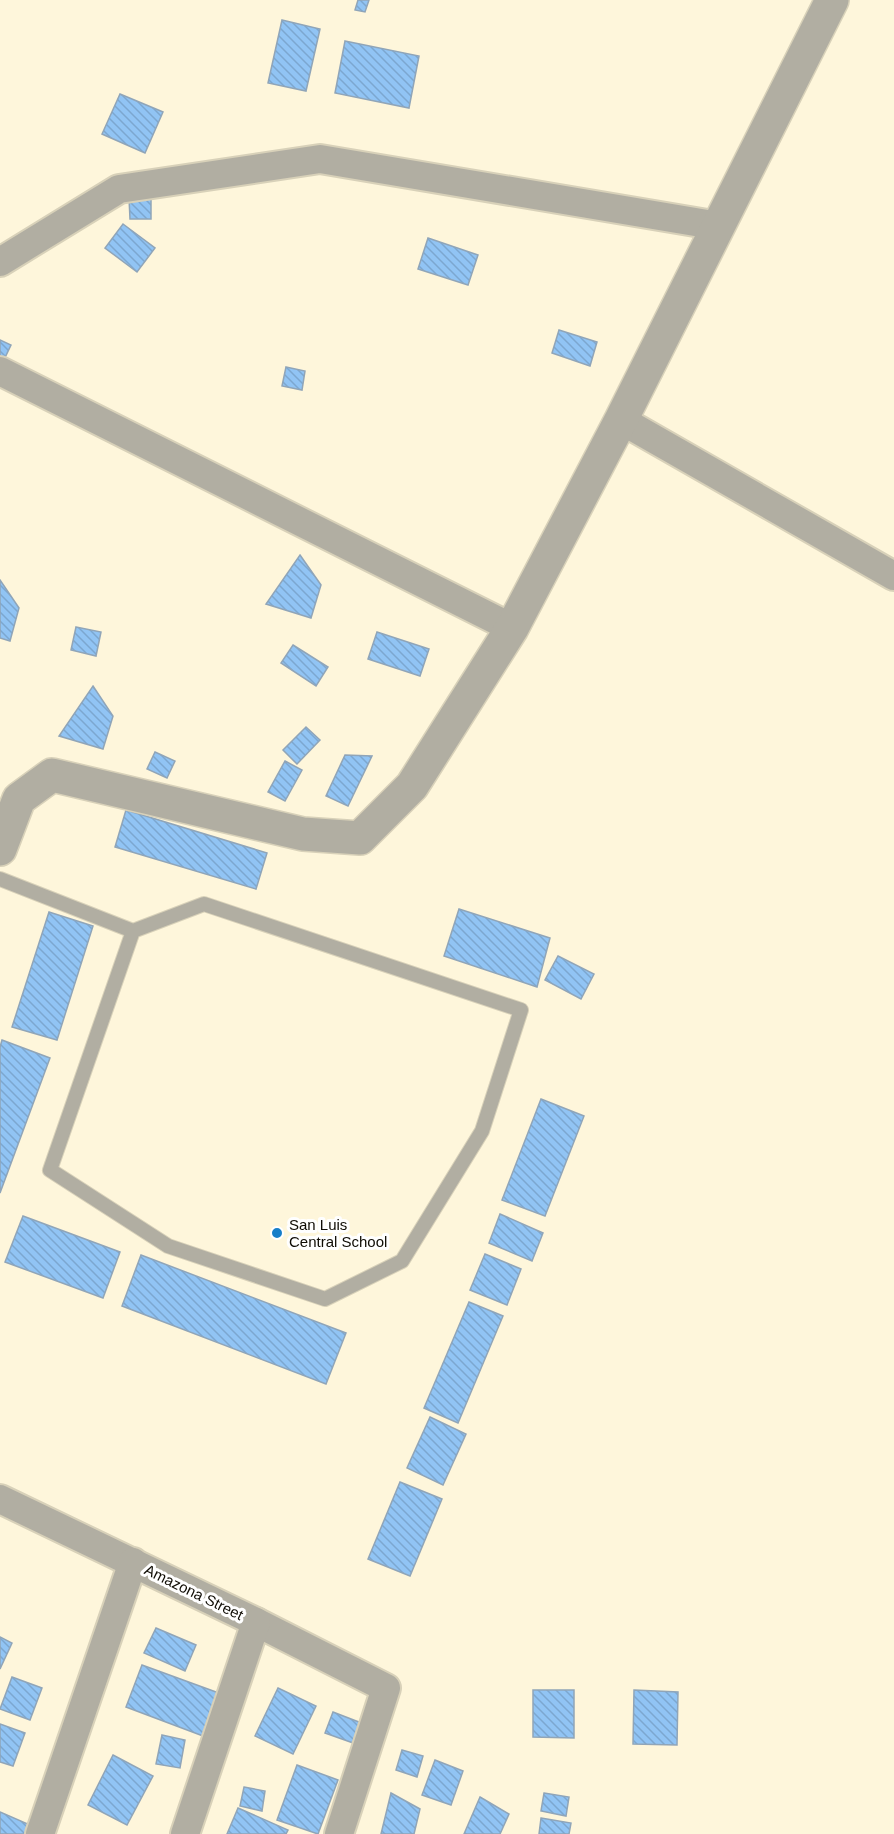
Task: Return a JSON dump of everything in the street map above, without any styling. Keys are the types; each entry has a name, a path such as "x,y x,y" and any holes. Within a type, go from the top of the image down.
{"street":[{"path":"0,849 10,796 52,775 303,834 360,838 412,786 512,628 621,420 832,0"},
{"path":"0,262 119,189 321,159 719,226"},
{"path":"0,371 512,628"},
{"path":"621,420 894,576"},
{"name":"Amazona Street","path":"0,1499 256,1622 386,1688 339,1834"},
{"path":"40,1834 133,1562"},
{"path":"185,1834 256,1622"}],"lane":[{"path":"0,879 133,932 204,904 521,1010 483,1131 402,1262 325,1299 168,1246 50,1170 133,932"}],"building":[{"path":"358,0 369,0 365,12 355,10"},
{"path":"282,20 320,29 306,91 268,83"},
{"path":"345,41 419,56 409,108 335,93"},
{"path":"120,94 163,112 145,153 102,134"},
{"path":"151,197 151,219 130,219 129,198"},
{"path":"123,224 155,248 137,272 105,248"},
{"path":"428,238 478,255 468,285 418,269"},
{"path":"559,330 597,342 590,366 552,353"},
{"path":"0,340 11,345 0,368"},
{"path":"286,367 305,371 302,390 282,386"},
{"path":"300,555 321,585 311,618 266,604"},
{"path":"0,580 19,608 10,641 0,638"},
{"path":"76,627 101,632 96,656 71,650"},
{"path":"377,632 429,649 420,676 368,659"},
{"path":"293,645 328,667 316,686 281,663"},
{"path":"93,686 113,716 103,749 59,736"},
{"path":"306,727 320,740 297,764 283,750"},
{"path":"155,752 175,761 167,778 147,769"},
{"path":"345,755 372,756 348,806 326,796"},
{"path":"285,761 302,770 285,801 268,792"},
{"path":"126,810 267,853 256,889 115,847"},
{"path":"459,909 550,938 537,987 444,956"},
{"path":"49,912 93,926 57,1040 12,1027"},
{"path":"558,956 594,974 581,999 545,980"},
{"path":"2,1040 50,1058 0,1193 0,1047"},
{"path":"541,1099 584,1116 545,1216 502,1200"},
{"path":"500,1214 543,1233 532,1261 489,1243"},
{"path":"23,1216 120,1252 103,1298 5,1262"},
{"path":"485,1254 521,1269 507,1305 470,1290"},
{"path":"141,1255 346,1333 326,1384 122,1306"},
{"path":"469,1302 503,1316 458,1423 424,1408"},
{"path":"430,1417 466,1434 443,1485 407,1468"},
{"path":"400,1482 442,1499 410,1576 368,1559"},
{"path":"156,1628 196,1645 185,1671 144,1653"},
{"path":"0,1637 12,1643 0,1669"},
{"path":"142,1665 227,1696 211,1739 126,1707"},
{"path":"12,1677 42,1688 30,1720 0,1709"},
{"path":"278,1688 316,1706 293,1754 255,1736"},
{"path":"533,1690 574,1690 574,1738 533,1737"},
{"path":"634,1690 678,1692 677,1745 633,1744"},
{"path":"333,1712 364,1724 356,1744 325,1733"},
{"path":"0,1724 25,1733 13,1766 0,1762"},
{"path":"162,1735 185,1740 180,1768 156,1764"},
{"path":"402,1750 423,1756 417,1777 396,1770"},
{"path":"113,1755 153,1776 127,1825 88,1805"},
{"path":"435,1760 463,1771 451,1805 422,1795"},
{"path":"297,1765 338,1780 318,1834 277,1820"},
{"path":"244,1787 265,1791 262,1811 240,1806"},
{"path":"391,1793 420,1809 414,1834 381,1834"},
{"path":"544,1793 569,1797 566,1816 541,1811"},
{"path":"480,1797 509,1814 500,1834 464,1834"},
{"path":"238,1808 288,1830 286,1834 227,1834"},
{"path":"0,1812 37,1828 34,1834 0,1834"},
{"path":"541,1818 571,1823 569,1834 539,1834"}],"place":[{"name":"San Luis Central School","path":"277,1233"}]}
